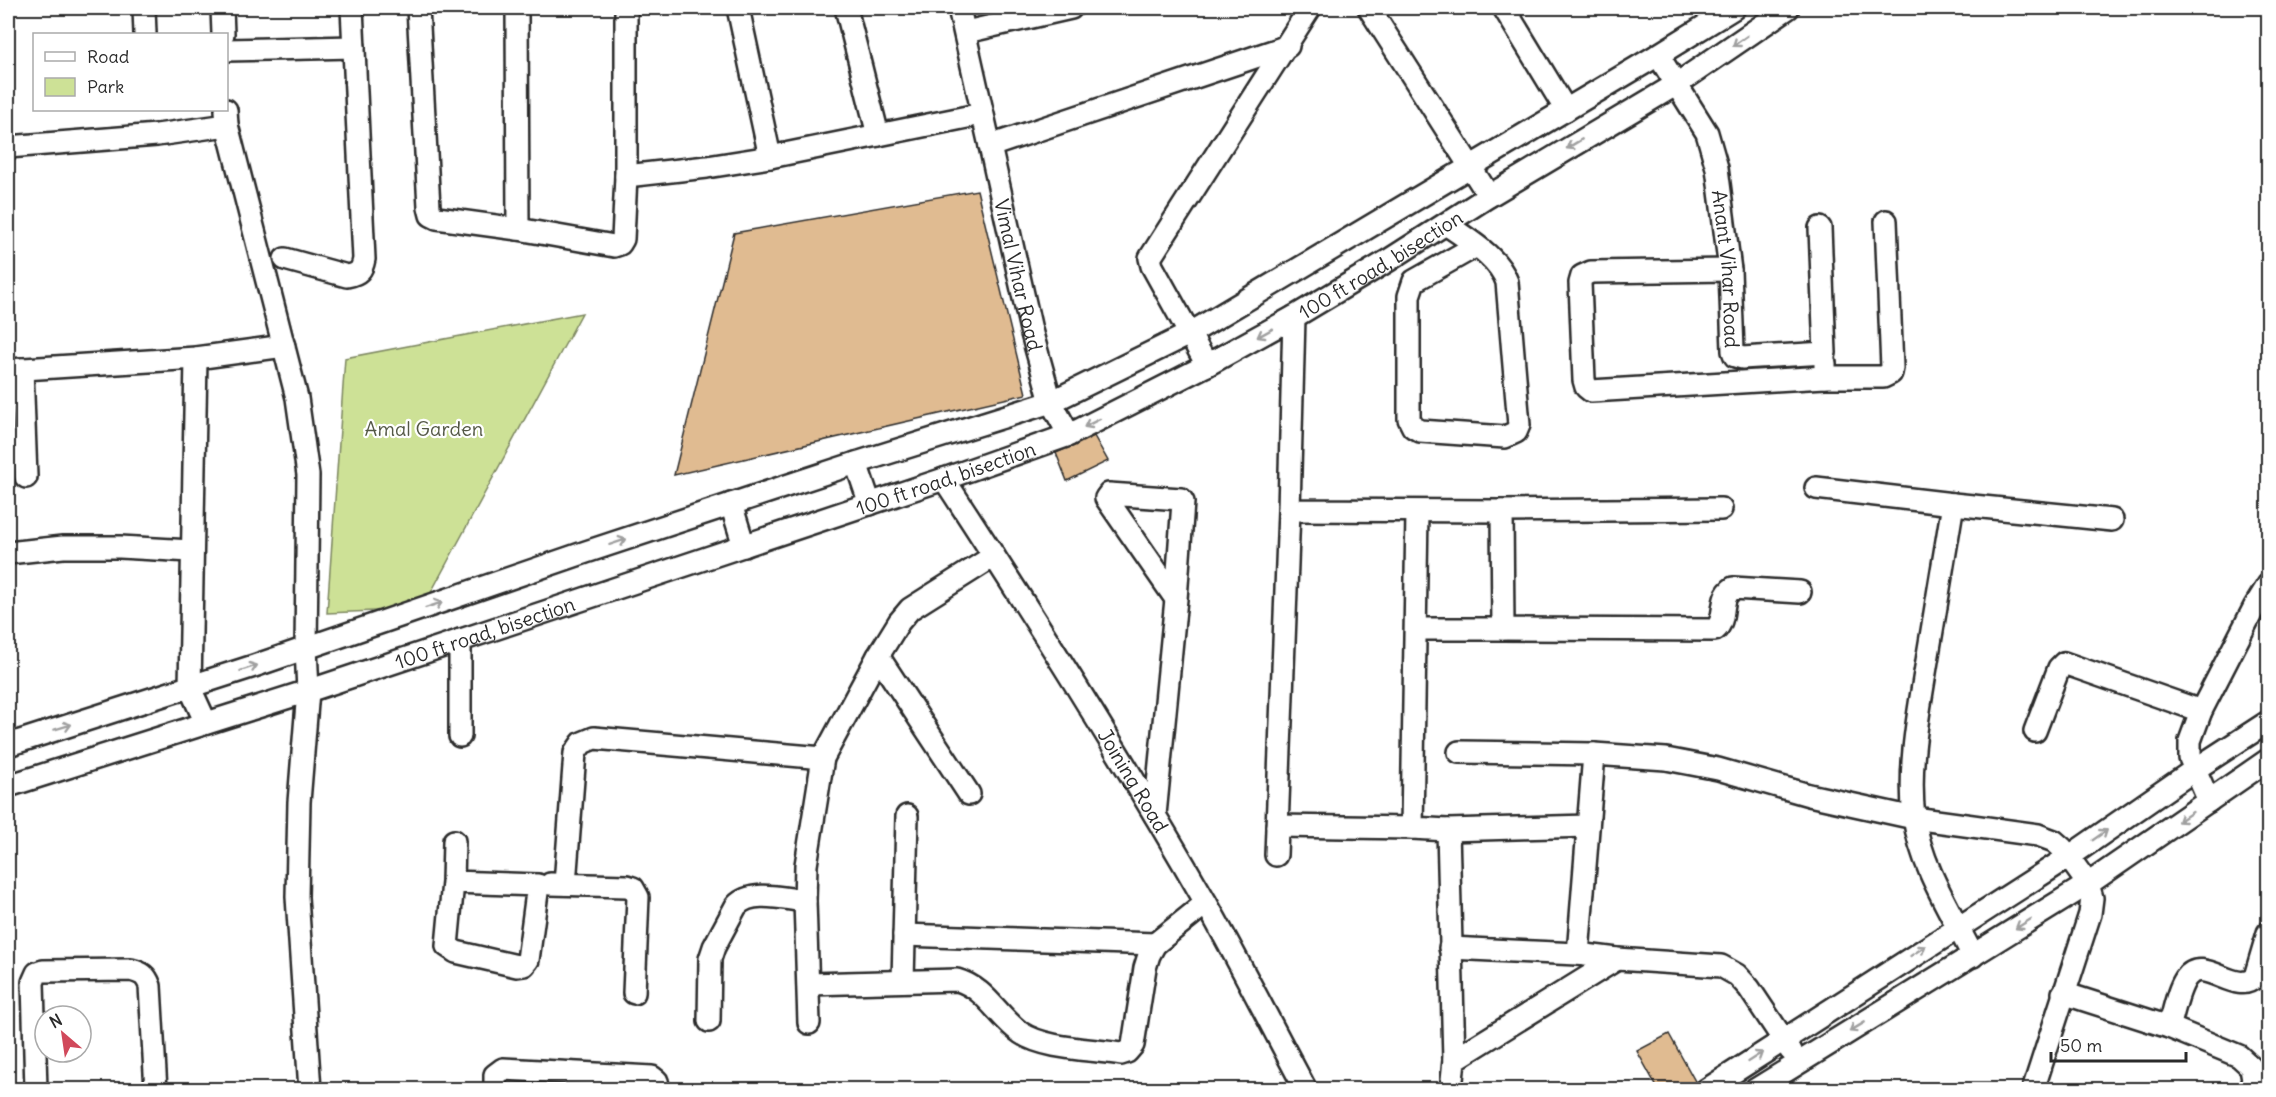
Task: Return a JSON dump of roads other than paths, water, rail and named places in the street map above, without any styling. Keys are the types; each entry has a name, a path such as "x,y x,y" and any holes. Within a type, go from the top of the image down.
{"street":[{"path":"144,8 145,33"},
{"path":"222,8 223,33"},
{"path":"285,259 347,276 356,275 362,269 364,259 352,8"},
{"path":"418,8 428,196 431,215 437,218 614,246 620,244 623,239 626,176 626,8"},
{"path":"517,8 518,229"},
{"path":"738,8 770,157"},
{"path":"846,8 878,135"},
{"name":"Vimal Vihar Road","path":"959,8 1031,330 1051,402 1068,435"},
{"path":"966,32 1071,8"},
{"path":"1208,365 1152,266 1150,258 1311,8"},
{"path":"1369,8 1489,196"},
{"path":"1504,8 1566,110"},
{"name":"100 ft road, bisection","path":"8,745 190,687 731,504 1051,402 1189,334 1659,55 1734,8"},
{"name":"100 ft road, bisection","path":"17,783 308,691 870,504 1068,435 1208,365 1389,261 1489,196 1677,84 1788,8"},
{"path":"990,146 1288,46"},
{"path":"228,50 354,47"},
{"name":"Anant Vihar Road","path":"1659,55 1707,133 1717,168 1730,270 1735,356 1742,358 1825,353"},
{"path":"626,176 708,167 770,157 982,114"},
{"path":"8,147 157,135 227,117 297,398 308,475 306,648 308,691 299,802 297,897 310,1089"},
{"path":"1730,270 1591,272 1582,276 1580,283 1586,387 1591,391 1825,377 1888,376 1892,371 1886,221"},
{"path":"1446,224 1476,246 1497,263 1507,282 1519,425 1516,432 1505,437 1420,431 1413,427 1409,419 1411,288 1414,281 1476,246"},
{"path":"1820,228 1825,377"},
{"path":"1276,855 1294,317"},
{"path":"26,477 15,370 196,358 284,346"},
{"path":"196,358 190,687 206,723"},
{"path":"856,463 870,504"},
{"name":"Joining Road","path":"944,479 994,555 1155,815 1206,903 1306,1089"},
{"path":"1816,488 2112,520"},
{"path":"1155,815 1176,599 1182,500 1109,494 1106,498 1176,599"},
{"path":"731,504 744,546"},
{"path":"1953,504 1917,726 1913,773 1914,818 1924,856 1973,956"},
{"path":"1289,510 1417,512 1721,509"},
{"path":"1502,511 1503,630"},
{"path":"1412,828 1417,629 1417,512"},
{"path":"8,553 63,548 120,547 191,551"},
{"path":"809,1023 806,865 823,758 899,622 910,609 994,555"},
{"path":"2209,801 2194,770 2189,751 2190,741 2201,711 2268,585"},
{"path":"1417,629 1715,630 1721,623 1725,596 1733,588 1800,592"},
{"path":"460,640 460,736"},
{"path":"878,656 969,794"},
{"path":"2035,731 2059,668 2064,663 2201,711"},
{"path":"1706,1089 2070,856 2268,722"},
{"path":"565,884 575,753 582,743 594,738 823,758"},
{"path":"1459,752 1594,754 1666,759 1718,769 1809,795 1914,818 2038,835 2054,841 2070,856 2088,884 2092,898 2090,914 2034,1089"},
{"path":"1578,954 1594,754"},
{"path":"1755,1089 2088,884 2268,760"},
{"path":"903,981 907,816"},
{"path":"1278,826 1448,830 1588,826"},
{"path":"1448,830 1454,1060 1451,1089"},
{"path":"454,841 447,946 456,952 522,966 528,960 538,885"},
{"path":"453,882 627,885 636,891 638,897 634,993"},
{"path":"709,1021 710,959 736,906 753,897 805,901"},
{"path":"808,984 957,980 968,983 981,992 1009,1023 1023,1034 1041,1042 1121,1054 1127,1052 1133,1045 1145,968 1155,944 1206,903"},
{"path":"2169,1028 2187,978 2193,972 2203,971 2243,984 2250,983 2255,977 2268,933"},
{"path":"904,935 1155,944"},
{"path":"1450,948 1578,954 1721,966 1737,975 1749,988 1799,1062"},
{"path":"1454,1060 1617,959"},
{"path":"36,1089 33,982 37,973 43,971 131,970 141,972 147,978 150,986 156,1089"},
{"path":"2063,993 2169,1028 2239,1056 2251,1066 2253,1079 2249,1089"},
{"path":"495,1089 495,1075 503,1069 652,1077 657,1081 659,1089"}],"park label":[{"name":"Amal Garden","path":"424,428"}]}
